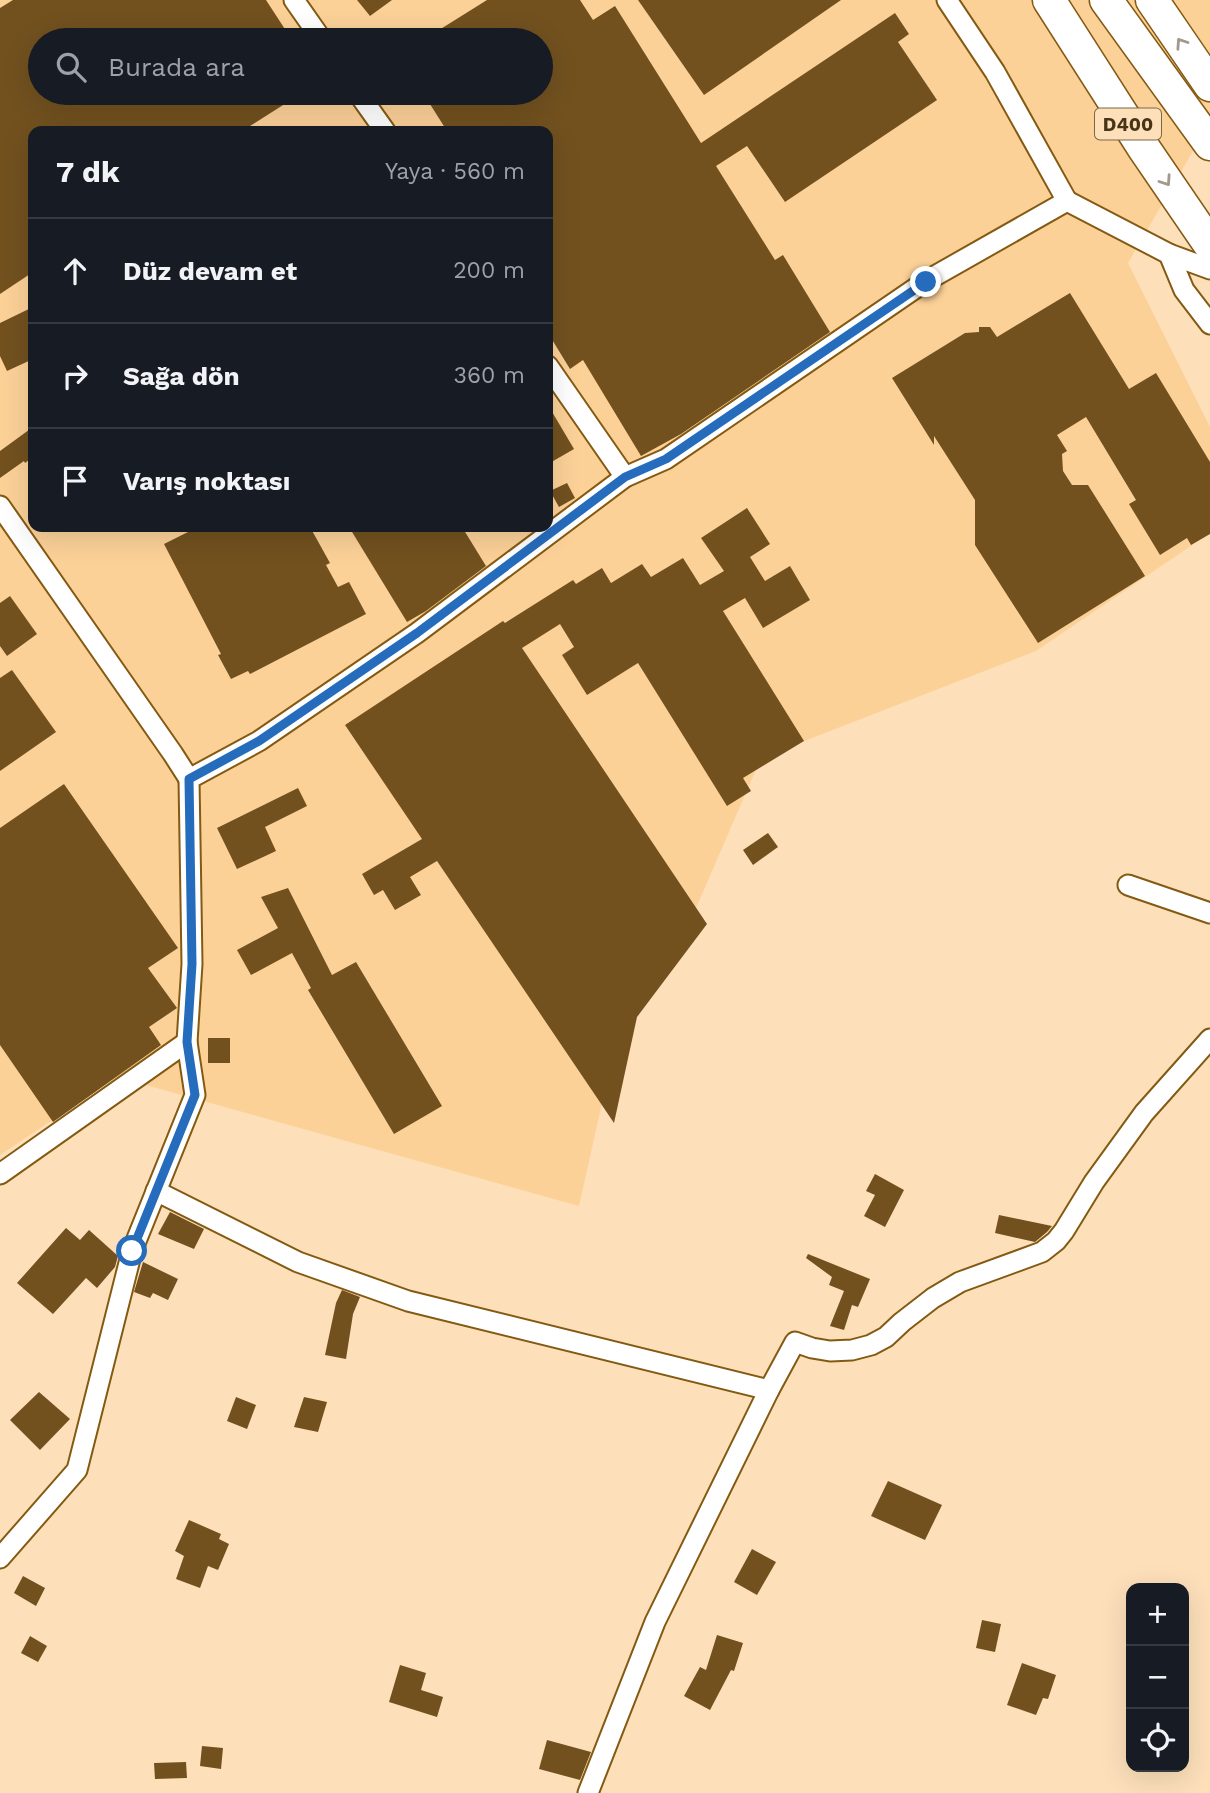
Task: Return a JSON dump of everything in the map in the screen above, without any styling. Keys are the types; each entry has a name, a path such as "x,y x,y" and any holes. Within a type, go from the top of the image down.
{"highway":[{"name":"D400","path":"1030,0 1075,68 1143,147"},
{"name":"D400","path":"1049,0 1143,147 1210,245"},
{"name":"D400","path":"1106,0 1210,144"},
{"name":"D400","path":"1129,0 1180,104"},
{"path":"1152,0 1210,85"}],"street":[{"path":"294,0 314,28"},
{"path":"947,0 995,72 1068,201 1169,254 1210,270"},
{"path":"367,105 381,126"},
{"path":"553,531 625,477 666,459 926,282 1068,201"},
{"path":"1169,254 1184,290 1210,324"},
{"path":"553,373 625,477"},
{"path":"0,506 189,779 192,964 187,1042 195,1095 132,1251 77,1470 0,1558"},
{"path":"189,779 259,741 417,633 552,532"},
{"path":"1128,885 1210,913"},
{"path":"588,1793 654,1622 795,1342 830,1351 852,1350 871,1345 933,1298 960,1282 1042,1252 1056,1241 1094,1182 1144,1113 1210,1039"},
{"path":"0,1174 187,1042"},
{"path":"156,1191 298,1262 408,1301 769,1390"}],"shaded area":[{"path":"0,0 1210,0 1210,122 1128,263 1210,427 1210,533 1036,651 761,758 690,922 625,1001 579,1206 117,1077 0,1155"}],"building":[{"path":"13,0 266,0 284,28 28,28 28,105 283,105 250,126 28,126 28,275 0,294 0,8"},
{"path":"357,0 392,0 370,16"},
{"path":"487,0 580,0 593,20 615,6 701,143 895,13 909,34 898,42 937,100 785,202 747,146 716,166 775,260 783,255 830,332 681,434 641,456 583,360 570,369 553,341 553,126 444,126 431,105 553,105 553,28 442,28"},
{"path":"638,0 841,0 704,95"},
{"path":"1070,293 1129,389 1156,373 1210,462 1210,534 1191,545 1187,538 1160,555 1129,504 1136,500 1086,417 1057,435 1067,451 1062,454 1063,471 1072,485 1088,485 1145,576 1038,643 975,545 975,500 934,436 934,445 892,378 965,333 979,332 979,327 990,327 997,337"},
{"path":"28,309 28,361 7,371 0,356 0,323"},
{"path":"553,413 574,449 553,461"},
{"path":"28,431 28,461 0,478 0,451"},
{"path":"567,483 575,498 559,507 553,496 553,490"},
{"path":"747,508 770,544 750,557 765,581 790,566 810,600 763,628 745,598 723,611 804,741 743,778 751,791 727,806 638,663 587,695 562,655 574,647 560,624 522,648 707,924 637,1017 614,1123 437,861 410,877 421,895 395,910 383,890 374,895 362,874 422,839 345,725 503,621 505,623 573,580 576,584 602,568 611,583 642,564 651,577 683,558 700,585 724,571 701,538"},
{"path":"188,532 313,532 330,563 326,565 338,587 349,582 366,614 250,674 248,671 231,679 218,655 221,654 164,544"},
{"path":"352,532 465,532 486,566 407,622"},
{"path":"10,596 37,634 7,656 0,646 0,603"},
{"path":"12,670 56,732 0,771 0,678"},
{"path":"64,784 178,948 148,968 177,1008 149,1027 161,1045 53,1122 0,1045 0,828"},
{"path":"298,788 307,806 265,827 276,851 237,869 217,828"},
{"path":"768,833 778,847 753,865 743,850"},
{"path":"288,888 332,975 356,962 442,1106 394,1134 308,990 311,988 292,953 251,975 237,950 278,928 261,897"},
{"path":"208,1038 230,1038 230,1063 208,1063"},
{"path":"875,1174 904,1190 885,1227 864,1216 875,1195 866,1191"},
{"path":"170,1212 204,1229 194,1249 158,1234"},
{"path":"999,1215 1052,1226 1035,1242 995,1233"},
{"path":"66,1228 80,1240 89,1230 118,1256 115,1267 97,1288 86,1278 53,1314 17,1283"},
{"path":"808,1254 870,1279 858,1307 852,1305 844,1330 830,1326 844,1291 829,1285 832,1277 806,1258"},
{"path":"143,1262 178,1279 168,1300 153,1293 150,1298 134,1292"},
{"path":"342,1290 360,1297 353,1314 346,1359 325,1355 336,1303"},
{"path":"39,1392 70,1419 40,1450 10,1420"},
{"path":"236,1397 256,1405 247,1429 227,1421"},
{"path":"304,1397 327,1402 318,1432 294,1427"},
{"path":"888,1481 942,1505 925,1540 871,1516"},
{"path":"189,1520 221,1534 219,1539 229,1544 218,1570 208,1566 200,1588 176,1579 184,1556 175,1551"},
{"path":"752,1549 776,1562 757,1595 734,1582"},
{"path":"23,1576 45,1588 36,1606 14,1593"},
{"path":"982,1620 1001,1624 995,1652 976,1648"},
{"path":"717,1635 743,1643 734,1671 731,1670 710,1710 684,1696 700,1667 706,1670"},
{"path":"30,1636 47,1646 38,1662 21,1653"},
{"path":"1022,1663 1056,1675 1048,1699 1043,1698 1036,1715 1007,1705"},
{"path":"400,1665 426,1673 421,1690 443,1697 437,1717 389,1702"},
{"path":"547,1740 591,1752 580,1780 539,1769"},
{"path":"202,1746 223,1748 221,1769 200,1766"},
{"path":"186,1762 187,1778 155,1779 154,1763"}],"route":[{"path":"132,1251 195,1095 187,1042 192,964 189,779 259,741 417,633 625,477 666,459 926,282"}]}
